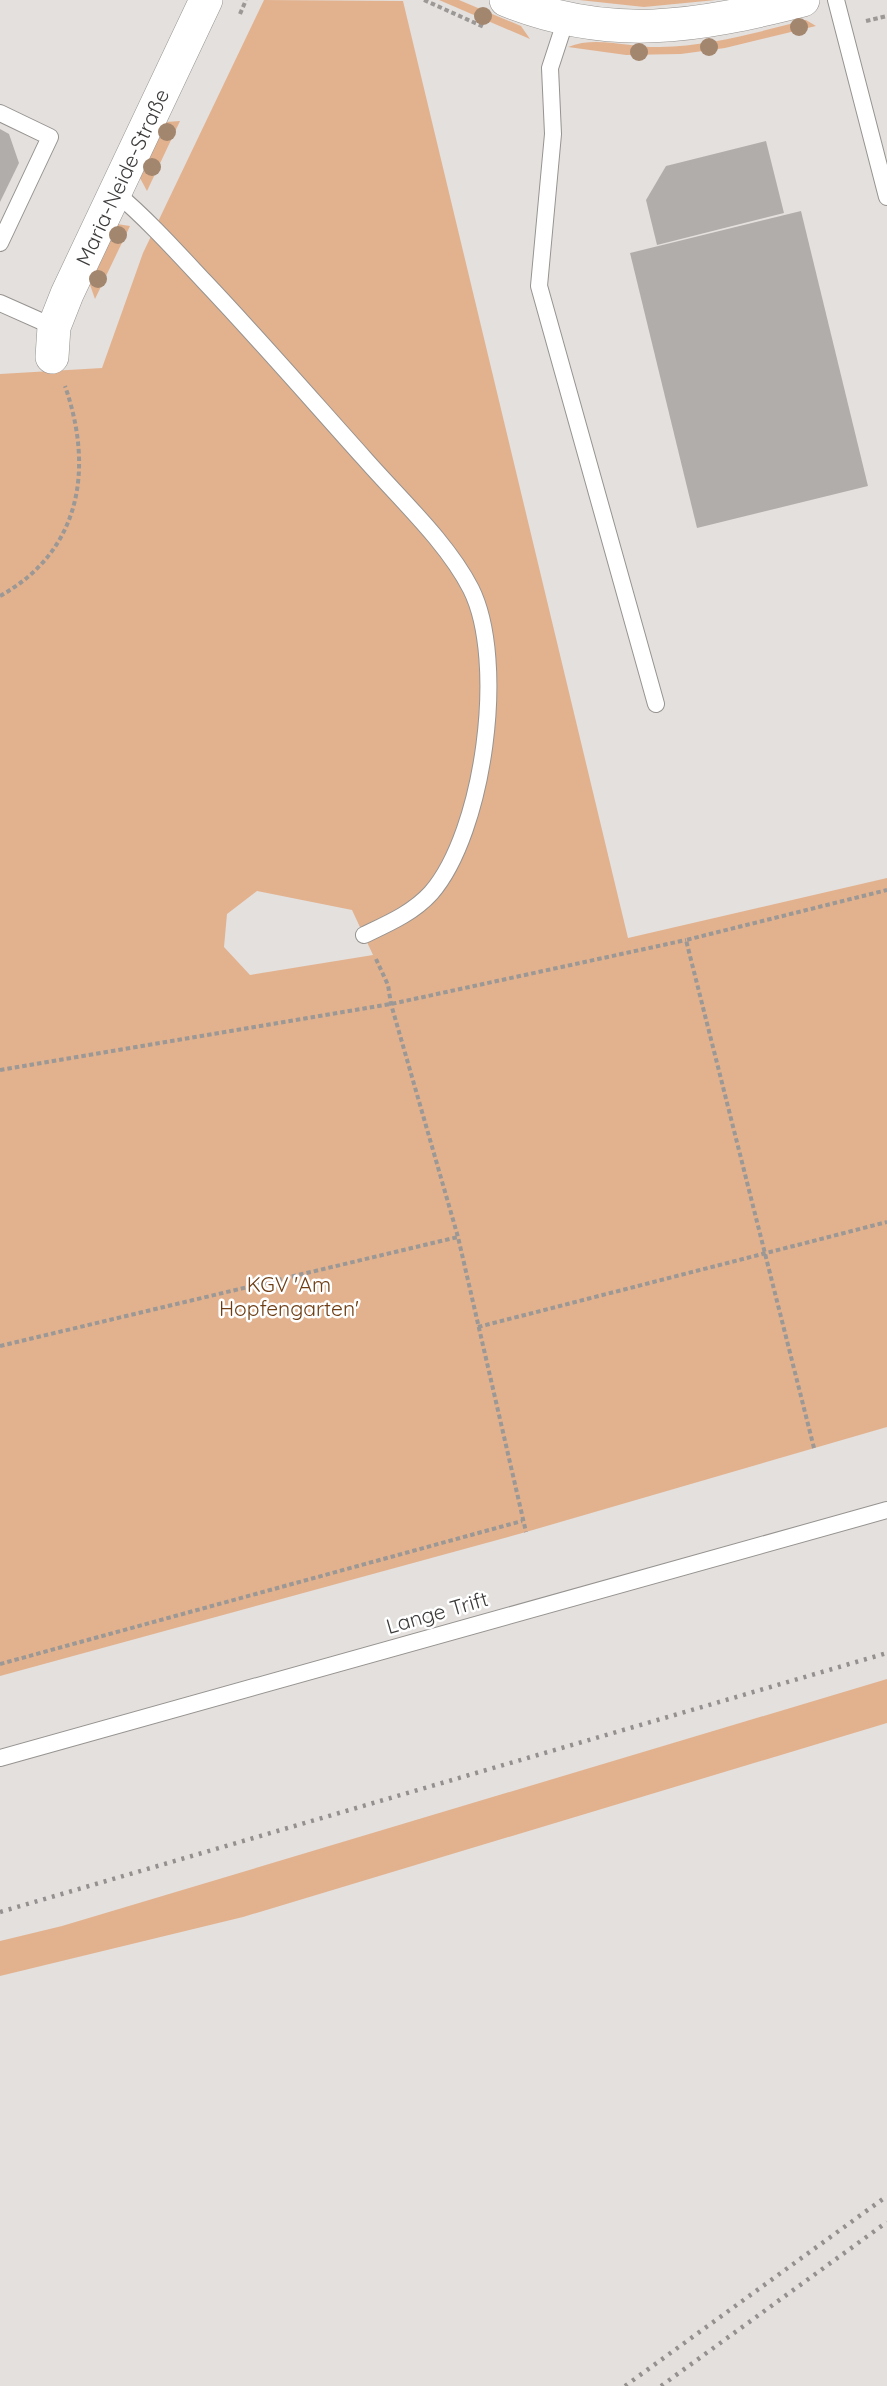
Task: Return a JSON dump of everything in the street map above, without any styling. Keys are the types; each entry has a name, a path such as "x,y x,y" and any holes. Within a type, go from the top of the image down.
{"street":[{"name":"Maria-Neide-Straße","path":"53,342 115,192 206,0"},
{"path":"506,0 566,19 630,26 684,25 724,20 803,0"}],"lane":[{"path":"836,0 887,197"},
{"path":"566,19 550,68 553,134 539,286 656,704"},
{"path":"0,113 50,137 0,243"},
{"path":"115,192 141,213 258,338 456,565 478,604 487,645 488,684 482,756 471,815 450,865 429,895 399,918 364,934"},
{"path":"0,303 53,342"},
{"name":"Lange Trift","path":"0,1758 887,1510"}],"path":[{"path":"0,596 34,573 46,560 63,533 76,500 80,469 76,428 53,342"},
{"path":"0,1070 391,1004 686,940 887,890"},
{"path":"364,934 388,985 391,1004 458,1237 526,1532"},
{"path":"686,940 763,1254 814,1448"},
{"path":"478,1327 887,1222"},
{"path":"0,1346 458,1237"},
{"path":"0,1664 522,1521"}],"green space":[{"name":"KGV 'Am Hopfengarten'","path":"264,0 403,1 628,938 887,878 887,1427 526,1532 0,1676 0,374 102,368 143,253","holes":["257,891 352,910 373,955 250,975 224,947 227,914"]},
{"path":"439,0 459,0 521,26 530,39"},
{"path":"579,0 716,0 644,7"},
{"path":"806,20 816,26 725,48 681,54 626,55 568,47 590,42 649,47 697,44 734,38"},
{"path":"180,121 147,191 140,178 166,122"},
{"path":"117,224 130,226 95,299 89,282"},
{"path":"887,1679 887,1723 243,1917 0,1976 0,1941 62,1926"}],"building":[{"path":"0,129 9,134 19,163 0,202"},
{"path":"766,141 784,213 657,245 646,200 666,166"},
{"path":"801,211 868,486 697,528 630,253"}],"railway":[{"path":"0,1912 887,1653"},
{"path":"625,2386 887,2196"},
{"path":"661,2386 887,2222"}]}
